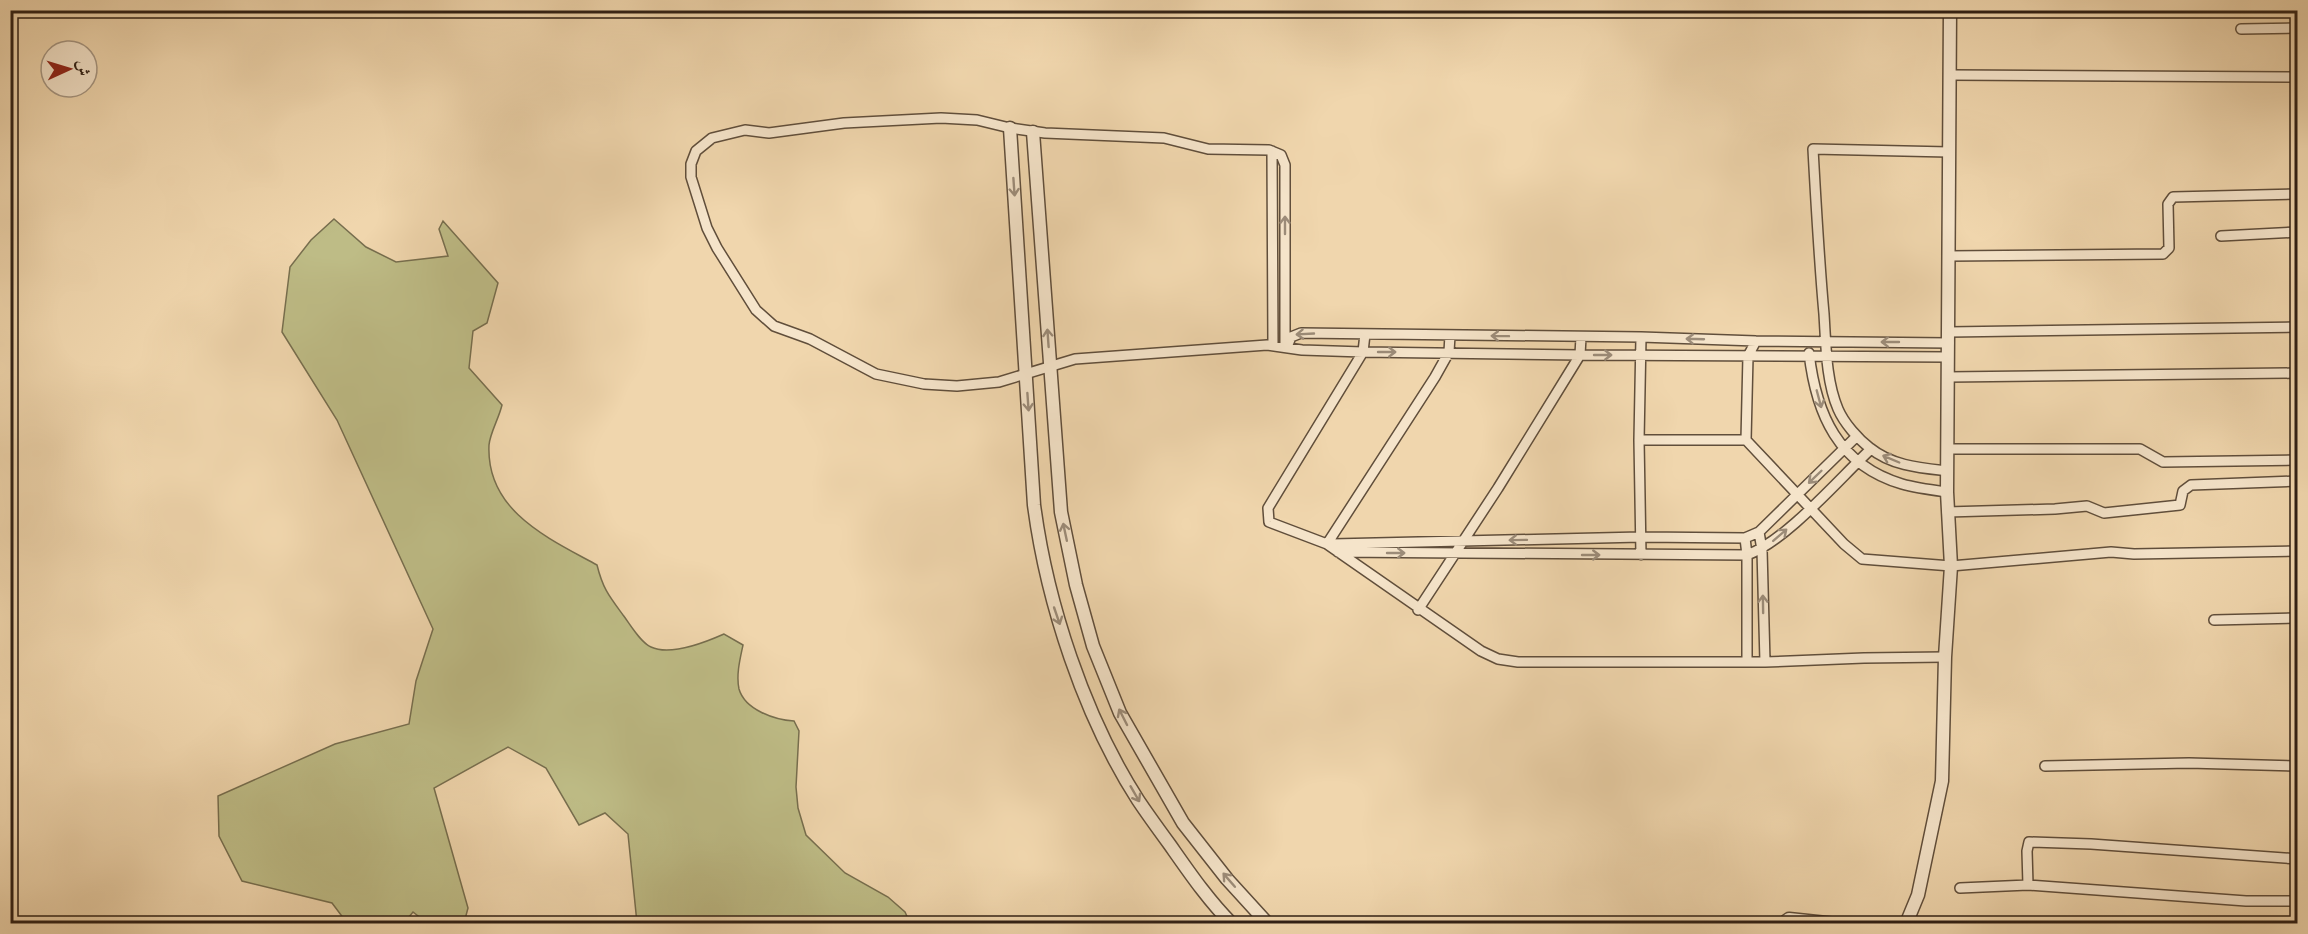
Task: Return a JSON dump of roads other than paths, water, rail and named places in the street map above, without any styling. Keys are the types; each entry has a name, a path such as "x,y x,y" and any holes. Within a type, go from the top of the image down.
{"street":[{"path":"1906,924 1918,895 1942,781 1945,657 1951,566 1947,512 1950,10"},
{"path":"2241,29 2298,28"},
{"path":"1950,75 2298,77"},
{"path":"1286,347 1285,162 1281,155 1272,151 1208,150 1156,137 1033,132 1010,129 978,120 941,118 844,123 769,134 745,130 706,141 693,157 691,170 700,210 714,242 756,310 774,326 826,347 876,374 908,381 940,385 974,385 999,382 1050,365 1086,358 1273,345 1302,350 1363,352 1948,357"},
{"path":"1010,129 1034,505 1052,602 1073,663 1103,736 1137,799 1180,860 1232,924"},
{"path":"1033,132 1061,512 1076,585 1093,646 1120,713 1183,822 1227,879 1269,924"},
{"path":"1948,471 1910,466 1887,458 1871,449 1857,436 1839,411 1833,394 1827,356 1813,150 1949,152"},
{"path":"1272,151 1273,345"},
{"path":"1949,256 2163,254 2169,248 2168,207 2173,197 2298,194"},
{"path":"2221,236 2298,232"},
{"path":"1272,258 1285,259"},
{"path":"1286,347 1291,337 1297,334 1641,336 1826,342 2298,327"},
{"path":"1365,334 1363,352 1268,508 1269,522 1338,548 1455,553 1748,555 1762,550 1811,508 1871,449"},
{"path":"1327,544 1435,377 1449,352 1450,335"},
{"path":"1641,336 1639,440 1641,555"},
{"path":"1418,610 1580,355 1581,337"},
{"path":"1756,341 1748,356 1746,440 1862,559 1951,566 2110,552 2134,554 2298,551"},
{"path":"1808,341 1818,399 1824,417 1844,449 1857,462 1902,484 1947,492"},
{"path":"1948,377 2298,373"},
{"path":"1338,548 1463,541 1641,537 1745,538 1759,532 1857,436"},
{"path":"1639,440 1746,440"},
{"path":"1948,449 2140,449 2163,462 2298,460"},
{"path":"1947,512 2055,509 2080,506 2087,506 2104,513 2136,511 2180,505 2183,490 2191,485 2298,481"},
{"path":"1759,532 1762,550 1765,662"},
{"path":"1745,538 1748,555 1746,662"},
{"path":"1338,548 1418,610 1481,651 1498,659 1518,662 1765,662 1945,657"},
{"path":"2214,620 2298,618"},
{"path":"2045,766 2189,763 2298,766"},
{"path":"2028,885 2029,842 2091,844 2298,859"},
{"path":"1960,888 2028,885 2246,901 2298,901"},
{"path":"1782,924 1789,919 1836,924"}]}
